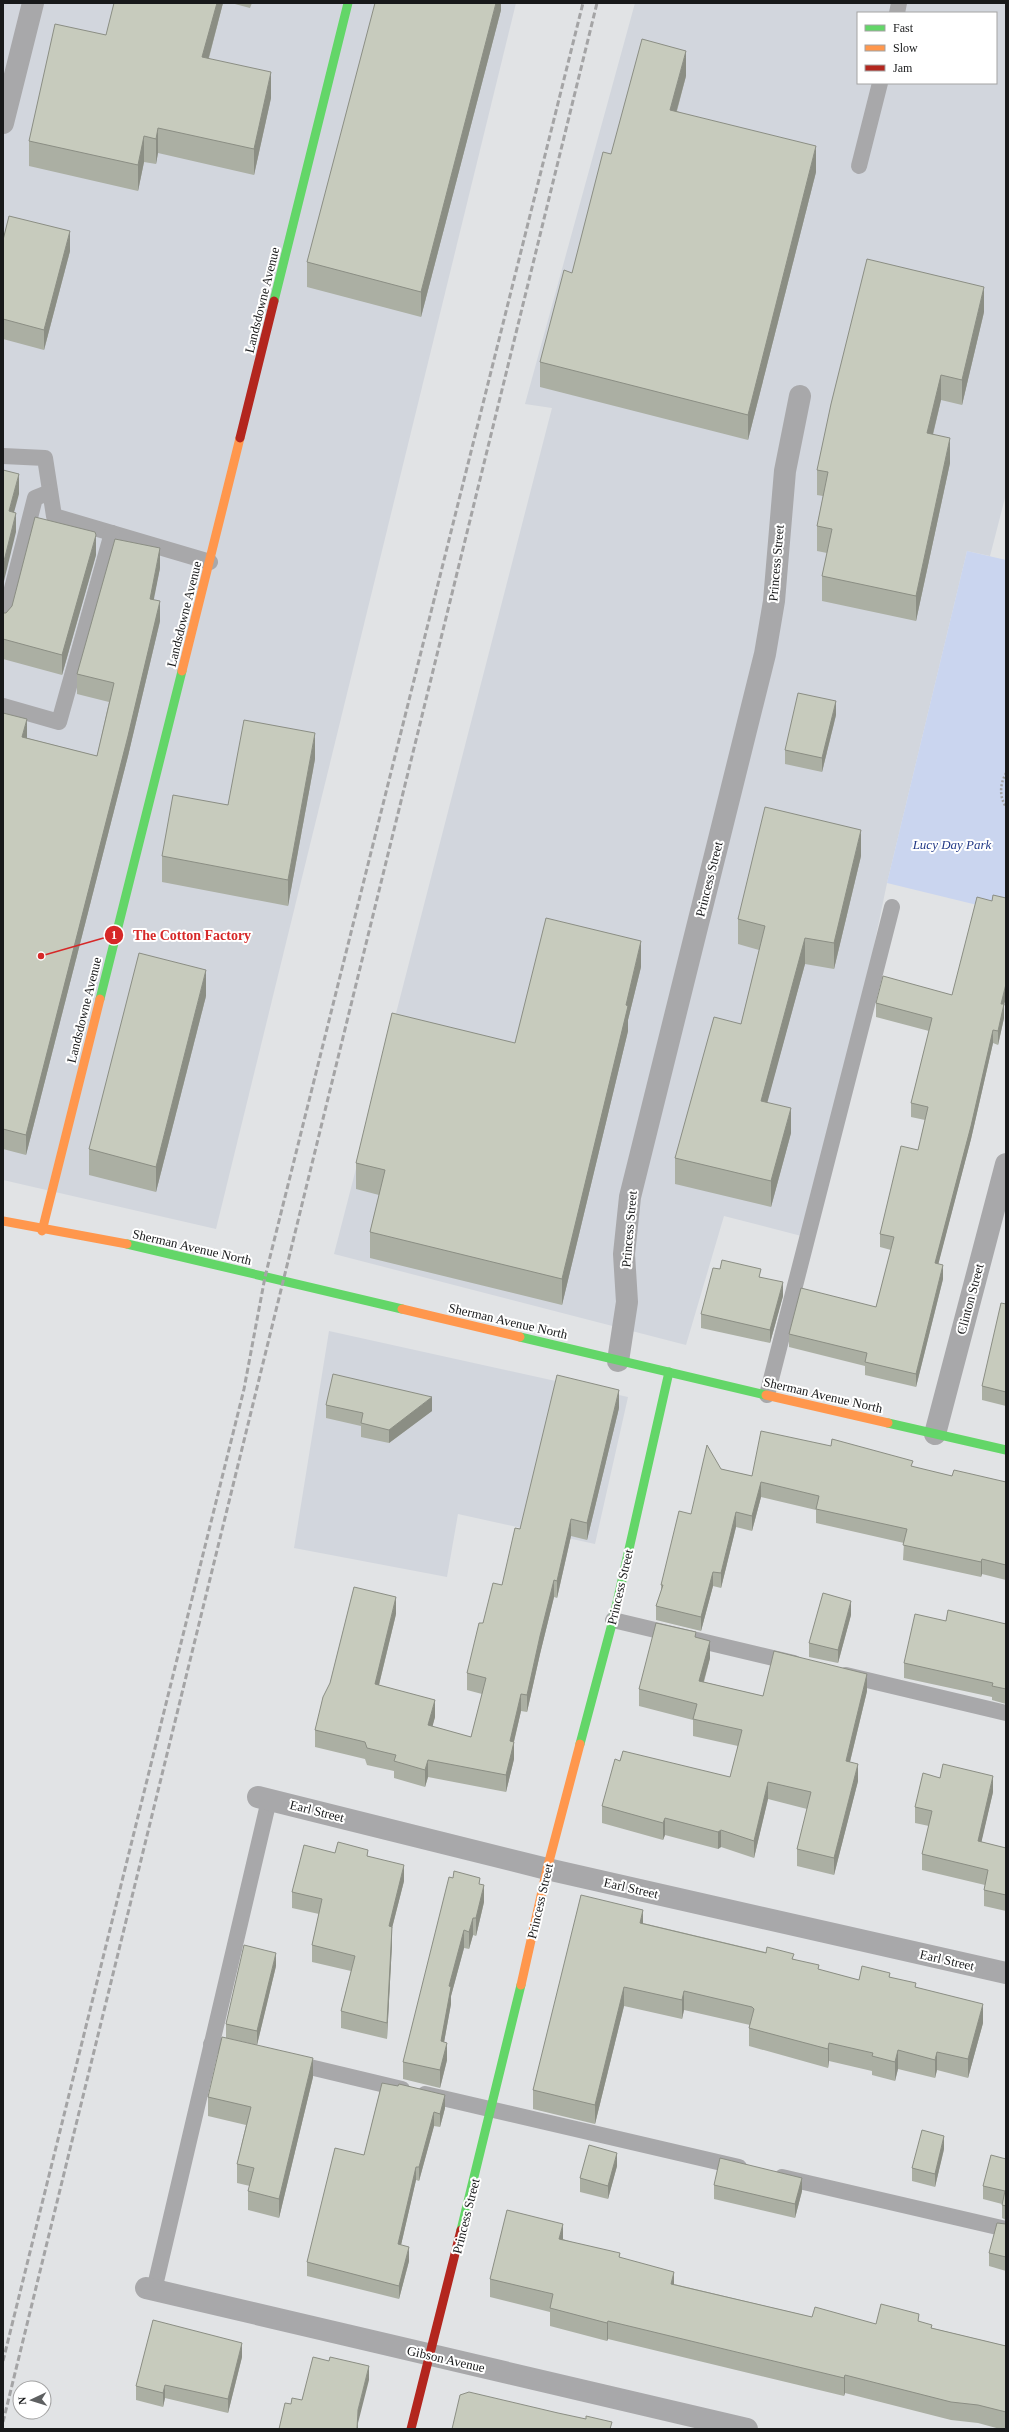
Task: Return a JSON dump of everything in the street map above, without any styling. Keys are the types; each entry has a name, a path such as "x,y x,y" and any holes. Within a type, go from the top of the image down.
{"street":[{"path":"3,123 33,3"},
{"name":"Landsdowne Avenue","path":"42,1231 210,562 348,3"},
{"name":"Princess Street","path":"618,1360 627,1302 624,1254 630,1197 765,654 774,601 785,471 800,396"},
{"name":"Clinton Street","path":"935,1434 1006,1164"},
{"name":"Sherman Avenue North","path":"3,1221 42,1231 157,1250 618,1360 1006,1450"},
{"name":"Princess Street","path":"411,2429 432,2355 492,2110 547,1869 613,1620 669,1372"},
{"name":"Earl Street","path":"264,1798 547,1869 1006,1973"},
{"name":"Gibson Avenue","path":"150,2289 747,2429"}],"lane":[{"path":"859,166 880,84"},
{"path":"3,456 45,458 54,516 210,562"},
{"path":"3,624 35,498 50,492"},
{"path":"3,706 59,722 112,533"},
{"path":"767,1395 892,908"},
{"path":"613,1620 806,1666"},
{"path":"829,1671 1006,1713"},
{"path":"150,2289 211,2044 264,1798"},
{"path":"211,2044 257,2055"},
{"path":"280,2060 1006,2229"}],"path":[{"path":"1006,773 1002,783 1001,792 1006,807"}],"shaded area":[{"path":"3,3 516,3 216,1229 3,1180"},
{"path":"635,3 1006,3 1006,494 990,556 967,551 887,883 813,1239 724,1216 686,1345 334,1254 552,408 525,404"},
{"path":"329,1331 628,1397 595,1544 458,1514 447,1577 294,1548"}],"green space":[{"name":"Lucy Day Park","path":"967,551 1006,560 1006,912 887,883"}],"building":[{"path":"114,3 217,3 202,57 271,72 254,149 158,128 156,139 144,136 138,165 29,141 55,24 106,35"},
{"path":"375,3 496,3 421,292 307,262"},
{"path":"642,39 686,51 670,110 816,146 748,415 540,362 564,270 572,273 603,152 611,154"},
{"path":"9,216 70,231 44,330 3,319 3,240"},
{"path":"867,259 984,287 962,380 941,375 927,433 950,438 916,596 822,576 832,529 817,526 828,472 817,470 831,404"},
{"path":"3,470 19,474 9,511 16,513 3,565"},
{"path":"35,517 95,532 96,535 62,655 3,639 3,613 6,613 12,606"},
{"path":"115,539 160,548 150,599 160,601 128,736 26,1135 3,1129 3,713 27,719 22,737 97,756 114,683 77,674"},
{"path":"798,693 836,701 822,758 785,750"},
{"path":"244,720 315,733 288,880 162,856 173,795 228,805"},
{"path":"765,807 861,830 834,943 805,938 761,1101 791,1108 771,1181 675,1158 714,1017 741,1024 765,926 738,919"},
{"path":"993,895 1006,898 1006,984 1001,1004 1004,1004 998,1031 993,1030 971,1126 935,1263 943,1265 916,1374 865,1362 867,1353 789,1334 801,1288 876,1307 894,1237 880,1234 901,1146 918,1150 928,1107 911,1103 932,1018 876,1003 883,976 952,995 977,897 992,901"},
{"path":"546,918 641,941 626,1005 628,1006 562,1279 370,1232 385,1170 356,1163 392,1013 515,1043"},
{"path":"139,953 206,970 156,1167 89,1149"},
{"path":"722,1260 761,1269 759,1277 783,1282 770,1330 701,1314 713,1268 720,1269"},
{"path":"1001,1303 1006,1304 1006,1392 982,1386"},
{"path":"333,1374 432,1397 389,1430 361,1423 363,1413 326,1405"},
{"path":"557,1375 619,1390 587,1523 571,1519 557,1581 554,1580 540,1636 527,1695 521,1694 510,1741 514,1742 506,1775 428,1760 425,1770 394,1761 396,1755 367,1748 365,1742 315,1730 323,1697 330,1683 354,1587 396,1597 375,1684 435,1700 428,1725 471,1737 486,1678 467,1673 479,1623 483,1623 493,1583 502,1585 515,1528 520,1529"},
{"path":"761,1431 831,1446 832,1439 913,1461 911,1466 952,1476 954,1470 1006,1482 1006,1565 982,1559 981,1562 903,1545 907,1529 816,1509 819,1496 761,1482 752,1516 736,1512 721,1573 713,1572 701,1617 656,1606 663,1585 661,1585 679,1511 691,1514 707,1445 721,1469 752,1476"},
{"path":"823,1593 851,1601 838,1650 809,1643"},
{"path":"948,1610 1006,1624 1006,1689 992,1686 993,1683 904,1663 915,1614 946,1621"},
{"path":"656,1623 696,1632 695,1637 710,1641 699,1681 763,1696 774,1651 867,1674 846,1761 858,1764 834,1858 797,1849 811,1792 768,1782 754,1841 721,1830 718,1832 665,1818 663,1823 602,1806 615,1759 620,1761 623,1751 730,1777 742,1730 693,1719 697,1704 639,1689"},
{"path":"943,1764 993,1776 978,1841 1006,1848 1006,1895 984,1890 988,1870 922,1854 932,1811 915,1807 923,1773 940,1778"},
{"path":"338,1842 368,1850 367,1856 404,1865 389,1926 392,1927 387,2023 341,2011 355,1956 312,1945 322,1899 292,1892 304,1845 335,1853"},
{"path":"454,1871 480,1878 479,1884 484,1885 476,1918 473,1918 469,1932 464,1930 449,1986 451,1987 441,2041 447,2043 440,2070 403,2062 449,1877 453,1878"},
{"path":"581,1895 643,1910 640,1923 766,1953 767,1947 794,1954 792,1959 819,1965 818,1969 859,1980 862,1966 890,1973 889,1977 916,1983 915,1987 983,2004 968,2059 937,2052 935,2060 898,2050 895,2062 872,2056 873,2053 829,2043 828,2049 749,2028 754,2009 752,2007 684,1991 682,2000 624,1987 595,2105 533,2090"},
{"path":"244,1945 276,1953 257,2031 226,2024"},
{"path":"222,2037 313,2058 279,2199 248,2191 254,2168 237,2164 251,2107 208,2097"},
{"path":"382,2083 398,2086 399,2084 445,2095 440,2114 434,2112 419,2167 416,2167 398,2244 409,2247 399,2286 307,2262 335,2148 364,2155"},
{"path":"922,2130 944,2136 935,2174 912,2168"},
{"path":"589,2145 617,2153 608,2186 580,2178"},
{"path":"991,2155 1006,2159 1006,2206 1002,2205 1005,2191 983,2186"},
{"path":"720,2158 802,2178 795,2204 714,2185"},
{"path":"507,2210 563,2224 559,2239 620,2253 619,2257 674,2272 671,2284 812,2317 815,2307 876,2324 881,2304 919,2314 918,2321 932,2325 931,2328 1006,2346 1006,2412 978,2405 951,2402 845,2375 844,2378 608,2321 607,2323 550,2308 553,2294 490,2279"},
{"path":"997,2223 1006,2224 1006,2257 989,2253"},
{"path":"153,2320 242,2343 228,2399 165,2385 163,2393 136,2386"},
{"path":"313,2357 329,2361 330,2357 369,2366 358,2410 357,2429 279,2429 285,2403 291,2404 292,2398 302,2400"},
{"path":"469,2392 586,2419 586,2416 612,2422 610,2429 452,2429 460,2395"}],"railway":[{"path":"3,2361 244,1389 265,1277 583,3"},
{"path":"3,2422 597,3"}],"traffic: fast":[{"path":"274,301 348,3"},
{"path":"100,999 182,671"},
{"path":"127,1244 402,1309"},
{"path":"520,1337 766,1395"},
{"path":"580,1744 613,1620 669,1372"},
{"path":"888,1423 1006,1450"},
{"path":"461,2230 521,1985"}],"traffic: slow":[{"path":"182,671 240,438"},
{"path":"42,1231 100,999"},
{"path":"3,1221 127,1244"},
{"path":"402,1309 520,1337"},
{"path":"766,1395 888,1423"},
{"path":"521,1985 547,1869 580,1744"}],"traffic: jam":[{"path":"240,438 274,301"},
{"path":"411,2429 461,2230"}],"place":[{"name":"The Cotton Factory","path":"41,956"}]}
